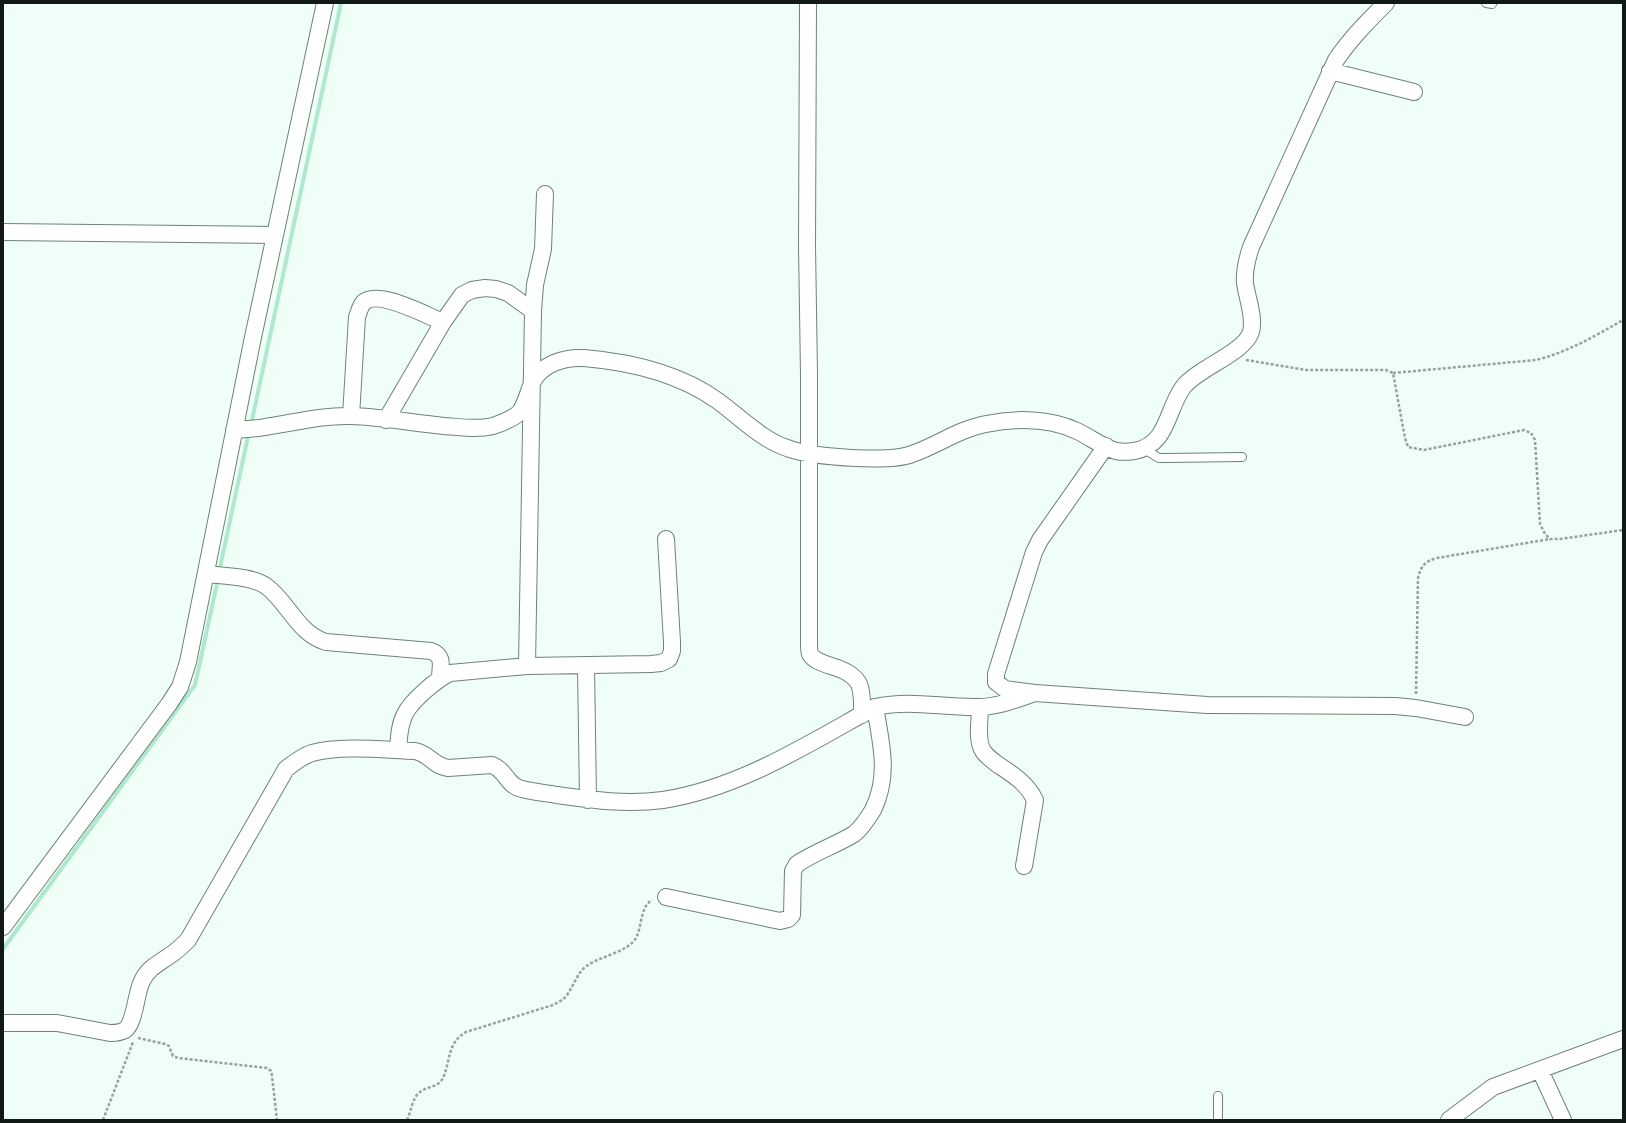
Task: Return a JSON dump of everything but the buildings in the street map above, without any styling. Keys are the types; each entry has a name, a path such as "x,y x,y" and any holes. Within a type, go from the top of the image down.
{"street":[{"path":"3,926 169,704 180,687 214,575 275,235 325,3"},
{"path":"666,897 780,921 788,919 792,915 793,871 797,864 855,833 868,819 879,797 883,777 883,760 859,684 853,676 844,670 816,660 810,654 807,246 808,3"},
{"path":"239,429 262,428 322,418 351,416 468,428 488,427 506,422 519,413 526,400 533,380 542,369 557,361 581,358 643,367 673,377 714,399 768,439 788,449 808,453 893,459 908,456 925,449 960,431 986,424 1016,421 1040,421 1060,424 1076,430 1116,450 1128,452 1144,450 1156,442 1183,387 1196,375 1239,347 1249,337 1252,326 1245,282 1245,269 1251,247 1330,71 1346,45 1386,3"},
{"path":"1330,71 1414,92"},
{"path":"527,666 533,311 535,285 543,249 545,194"},
{"path":"3,232 275,235"},
{"path":"386,420 443,322 462,295 472,290 485,288 496,289 508,293 533,311"},
{"path":"351,416 357,317 359,309 364,302 373,298 395,302 443,322"},
{"path":"1106,446 1040,540 1026,574 996,674 996,682 1005,688 1035,693 1207,705 1387,706 1416,708 1465,717"},
{"path":"398,750 401,724 409,707 440,678 450,673 527,666 651,664 661,663 669,659 672,651 672,642 666,539"},
{"path":"214,575 246,579 265,586 307,633 316,639 330,643 431,651 437,653 440,657 440,678"},
{"path":"586,665 588,800"},
{"path":"3,1024 57,1023 110,1033 118,1033 126,1030 130,1022 138,990 145,975 150,968 180,949 195,930 286,769 297,760 312,753 356,749 423,752 440,767 498,767 503,771 507,779 515,787 588,800 638,802 663,800 715,786 763,768 868,711 887,705 915,703 980,708 1005,703 1035,693"},
{"path":"980,708 980,742 983,752 1024,784 1031,791 1034,800 1024,866"},
{"path":"1449,1120 1493,1087 1623,1039"},
{"path":"1540,1070 1563,1120"}],"lane":[{"path":"1144,450 1159,458 1242,457"},
{"path":"1218,1096 1218,1120"}],"path":[{"path":"1224,356 1306,370 1386,370 1393,373 1536,360 1573,348 1623,320"},
{"path":"1393,373 1408,447 1424,450 1524,430 1531,433 1535,440 1540,524 1545,534 1550,539"},
{"path":"1416,708 1418,578 1423,564 1429,560 1437,558 1550,539 1560,539 1623,530"},
{"path":"407,1120 416,1096 420,1091 438,1084 443,1078 454,1043 458,1036 466,1032 561,1001 568,994 580,971 586,966 595,960 631,945 636,939 645,908 650,901 658,897 666,897"},
{"path":"103,1120 135,1037 165,1044 169,1046 172,1056 178,1058 267,1068 271,1071 278,1120"}],"waterway":[{"path":"251,425 341,3"},
{"path":"219,572 249,432"},
{"path":"3,949 195,685 218,579"}]}
